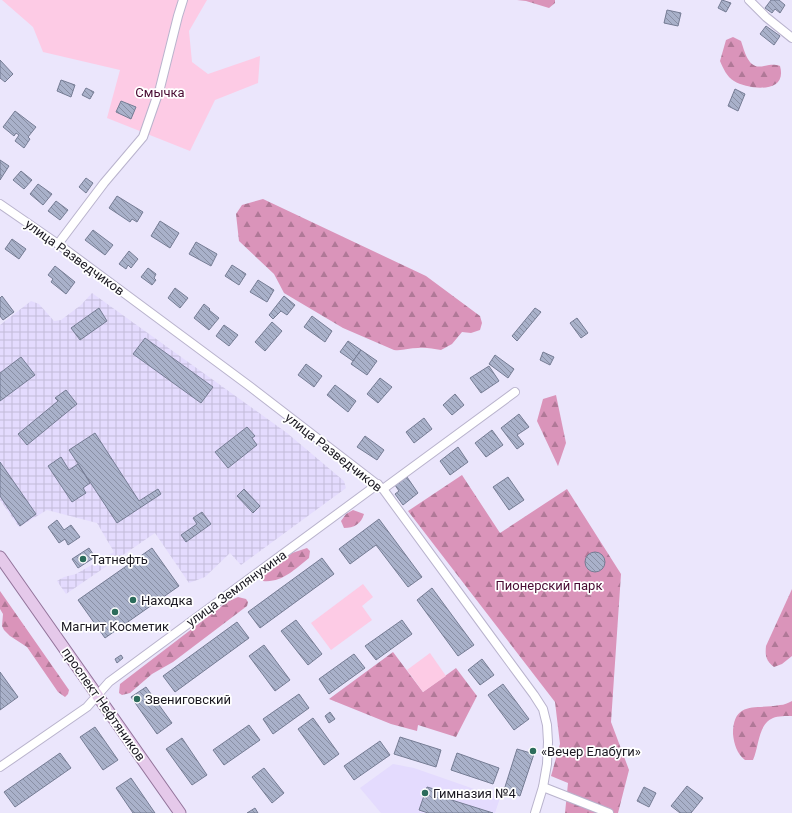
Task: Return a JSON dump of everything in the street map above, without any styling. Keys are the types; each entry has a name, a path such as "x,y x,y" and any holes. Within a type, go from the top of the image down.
{"main road":[{"name":"проспект Нефтяников","path":"0,557 180,813"}],"street":[{"path":"58,244 104,183 143,137 160,88 183,0"},
{"path":"749,0 766,17 792,38"},
{"name":"улица Разведчиков","path":"0,204 58,244 381,486 543,709 547,725 547,764 535,813"},
{"name":"улица Землянухина","path":"0,767 87,707 109,682 381,486 515,392"},
{"path":"542,787 609,813"}],"shaded area":[{"path":"92,293 287,433 344,481 346,488 241,565 230,553 205,577 189,583 155,533 66,594 57,581 64,577 76,574 114,552 97,523 47,510 19,527 0,500 0,325 31,301 39,304 54,321 61,320 81,305"},
{"name":"Гимназия №4","path":"393,764 414,768 500,798 495,813 381,813 360,788"}],"green space":[{"name":"Смычка","path":"2,0 207,0 189,31 192,62 208,74 260,56 258,83 215,100 190,151 107,118 120,70 43,52 33,27"},
{"path":"517,0 555,0 555,3 549,8 526,1"},
{"path":"733,37 741,41 748,59 754,65 759,67 772,65 780,66 781,75 778,81 773,85 757,88 741,84 729,77 720,61 726,40"},
{"path":"263,199 426,276 480,316 482,323 480,330 471,333 462,332 452,344 441,350 415,348 394,350 343,328 284,293 274,274 239,241 236,214 242,205"},
{"path":"556,395 566,443 558,466 537,421 543,399"},
{"name":"Пионерский парк","path":"462,475 500,533 567,489 621,574 611,722 629,770 618,813 565,813 568,783 551,776 560,744 555,702 408,511"},
{"path":"353,510 364,514 363,517 357,525 344,528 341,521 346,514"},
{"path":"307,548 310,551 309,558 293,571 276,580 263,581 262,577 292,553"},
{"path":"363,584 373,597 362,606 372,620 331,650 311,623"},
{"path":"792,589 792,656 782,664 774,667 769,663 767,658 766,646"},
{"path":"0,591 69,690 65,697 58,692 27,647 10,636 4,630 2,626 3,614 0,609"},
{"path":"238,597 246,599 248,602 247,606 173,662 152,674 130,693 122,695 119,693 120,684 227,602"},
{"path":"393,652 423,692 456,668 477,696 456,737 418,725 417,731 391,724 329,699"},
{"path":"430,653 446,676 423,692 407,670"},
{"path":"792,701 792,716 777,717 768,721 762,730 753,760 745,760 742,758 733,738 734,723 737,715 748,708 782,705"}],"building":[{"path":"722,0 731,3 726,12 718,8"},
{"path":"771,0 779,0 785,5 780,13 775,9 772,13 765,8"},
{"path":"667,10 681,13 678,26 664,23"},
{"path":"766,26 780,36 774,45 760,34"},
{"path":"0,60 13,74 5,82 0,78"},
{"path":"61,80 75,85 71,97 57,91"},
{"path":"86,88 94,92 90,99 82,95"},
{"path":"735,89 745,94 738,111 728,106"},
{"path":"121,101 136,107 131,119 116,112"},
{"path":"15,111 36,127 28,137 30,139 24,148 15,141 19,135 16,133 14,136 3,127"},
{"path":"0,160 9,166 0,180"},
{"path":"21,171 32,180 24,189 13,180"},
{"path":"86,178 93,183 86,193 79,187"},
{"path":"38,184 52,194 43,205 30,194"},
{"path":"117,196 143,212 137,222 132,219 130,222 109,208"},
{"path":"56,201 68,210 60,220 48,211"},
{"path":"160,221 179,233 170,248 151,236"},
{"path":"93,230 113,245 105,255 85,240"},
{"path":"12,239 26,249 19,259 5,249"},
{"path":"196,242 217,254 211,266 189,254"},
{"path":"129,251 138,259 131,268 128,265 126,269 119,264"},
{"path":"232,265 246,274 239,285 225,276"},
{"path":"55,266 75,282 66,294 51,282 53,279 48,275"},
{"path":"148,268 156,274 154,278 156,280 152,285 141,277"},
{"path":"258,280 274,290 267,302 250,292"},
{"path":"175,288 188,298 180,308 168,298"},
{"path":"2,296 14,312 3,320 0,316 0,298"},
{"path":"284,296 295,305 287,315 281,311 273,319 269,315"},
{"path":"204,304 219,318 209,330 194,318"},
{"path":"99,308 107,321 80,340 71,328"},
{"path":"535,308 541,312 517,341 512,336"},
{"path":"312,316 332,331 325,342 304,327"},
{"path":"577,318 588,333 581,338 570,323"},
{"path":"272,322 282,331 265,351 255,342"},
{"path":"224,325 238,335 229,346 216,336"},
{"path":"145,338 213,387 201,403 133,354"},
{"path":"348,341 361,350 353,361 340,352"},
{"path":"361,350 377,361 367,375 351,364"},
{"path":"543,352 554,357 550,365 540,360"},
{"path":"495,355 514,369 508,378 489,364"},
{"path":"21,357 35,375 0,401 0,373"},
{"path":"306,364 322,376 314,387 298,375"},
{"path":"489,366 499,381 481,393 470,378"},
{"path":"380,378 392,387 378,403 367,394"},
{"path":"335,385 356,401 348,412 327,395"},
{"path":"66,390 77,404 27,445 18,434 58,401 55,398"},
{"path":"455,394 464,405 452,415 443,405"},
{"path":"519,414 529,427 517,435 524,444 517,449 501,428"},
{"path":"424,418 432,429 414,443 406,432"},
{"path":"247,427 255,436 252,438 257,445 228,468 215,452"},
{"path":"492,430 503,445 486,457 475,443"},
{"path":"95,433 139,501 158,489 161,494 117,523 69,450"},
{"path":"365,436 384,450 377,460 357,447"},
{"path":"458,447 468,462 450,475 440,461"},
{"path":"61,457 69,470 78,464 90,483 83,488 86,493 72,502 48,466"},
{"path":"0,462 36,514 20,526 0,496"},
{"path":"407,477 418,493 403,505 395,494 399,491 395,485"},
{"path":"508,477 524,500 509,510 493,487"},
{"path":"244,489 260,506 253,513 237,496"},
{"path":"202,512 211,524 186,542 181,535 197,524 193,518"},
{"path":"379,519 422,577 408,587 376,545 350,564 339,549"},
{"path":"57,520 64,530 71,525 80,537 68,545 65,539 59,543 48,527"},
{"path":"89,548 95,557 78,568 72,559"},
{"path":"152,548 179,586 105,638 78,600"},
{"path":"595,552 602,555 605,562 602,569 595,572 588,569 585,562 588,555"},
{"path":"322,558 334,574 260,628 248,612"},
{"path":"432,588 474,645 458,656 417,600"},
{"path":"296,620 322,654 308,665 281,631"},
{"path":"402,620 412,634 376,660 365,646"},
{"path":"237,622 249,638 175,692 163,676"},
{"path":"264,645 290,680 275,691 249,656"},
{"path":"354,654 365,668 329,694 319,679"},
{"path":"121,655 123,658 117,663 115,659"},
{"path":"482,659 494,675 480,685 468,670"},
{"path":"0,672 18,697 0,710"},
{"path":"503,684 529,719 514,730 488,695"},
{"path":"146,687 172,723 157,734 131,697"},
{"path":"299,694 309,708 273,734 263,719"},
{"path":"330,712 335,719 329,723 325,716"},
{"path":"313,718 339,754 324,765 298,729"},
{"path":"249,725 260,740 224,765 213,750"},
{"path":"95,727 118,760 103,770 80,737"},
{"path":"400,737 441,750 436,767 394,754"},
{"path":"182,738 207,775 192,785 166,749"},
{"path":"380,741 390,755 354,780 344,766"},
{"path":"517,749 534,754 520,796 504,790"},
{"path":"60,753 71,768 15,807 4,792"},
{"path":"457,753 499,768 493,784 451,770"},
{"path":"264,768 284,793 272,803 252,777"},
{"path":"131,778 155,813 133,813 116,788"},
{"path":"687,786 703,798 691,813 680,813 671,806"},
{"path":"427,787 441,791 439,796 493,813 428,813 419,810"},
{"path":"644,787 656,793 649,807 637,801"},
{"path":"255,808 258,813 247,813"}],"place":[{"name":"Татнефть","path":"83,559"},
{"name":"Находка","path":"133,600"},
{"name":"Магнит Косметик","path":"115,612"},
{"name":"Звениговский","path":"137,699"},
{"name":"«Вечер Елабуги»","path":"533,751"},
{"name":"Гимназия №4","path":"425,793"}]}
